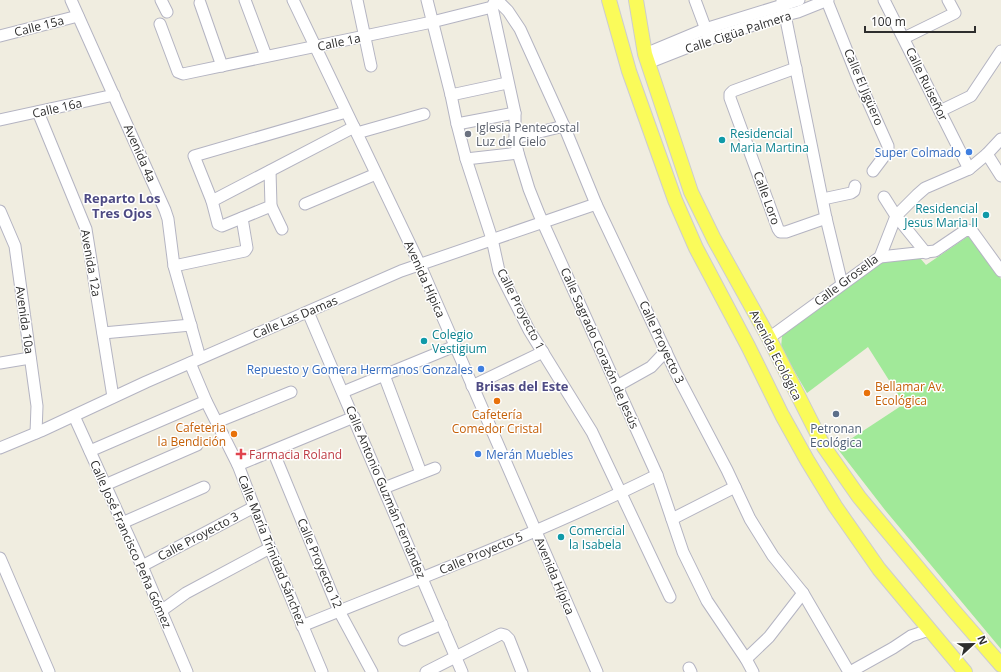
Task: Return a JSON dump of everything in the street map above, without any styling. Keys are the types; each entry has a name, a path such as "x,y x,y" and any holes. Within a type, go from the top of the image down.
{"main road":[{"path":"608,0 629,71 675,200 696,248 748,346 782,415 835,506 879,569 965,672"},
{"name":"Avenida Ecológica","path":"636,0 646,58 691,192 714,239 769,338 824,447 859,497 1001,665"}],"street":[{"name":"Avenida 4a","path":"71,0 165,210 168,219 174,266 191,325 195,361"},
{"path":"161,0 167,12"},
{"path":"245,0 266,56"},
{"name":"Avenida Hípica","path":"293,0 420,265 597,672"},
{"path":"357,0 371,66"},
{"name":"Calle Proyecto 1","path":"427,0 466,159 492,239 499,270 529,330 592,432 670,598"},
{"path":"694,0 707,34"},
{"name":"Calle Cigüa Palmera","path":"646,58 707,34 784,7 799,0"},
{"name":"Calle Cigüa Palmera","path":"784,7 798,12 828,0"},
{"name":"Calle El Jigüero","path":"828,0 859,81 888,146 888,151 872,171"},
{"name":"Calle Ruiseñor","path":"884,0 969,169"},
{"path":"904,38 955,13 948,0"},
{"name":"Calle 1a","path":"160,24 178,72 183,74 432,22 495,2"},
{"name":"Calle Sagrado Corazón de Jesús","path":"495,2 507,83 515,113 515,138 529,189 658,475 683,552 707,601 753,672"},
{"name":"Calle Proyecto 3","path":"495,2 508,11 520,29 564,126 596,204 676,373 750,519 773,556 803,593 850,672"},
{"path":"200,3 222,66"},
{"path":"784,7 826,218 842,284"},
{"name":"Calle 15a","path":"1,32 78,16"},
{"path":"940,111 971,96 1001,51"},
{"name":"Calle Loro","path":"796,68 733,91 730,94 730,98 780,232 786,232 826,218"},
{"path":"451,95 507,83"},
{"name":"Calle 16a","path":"0,120 114,95"},
{"name":"Avenida 12a","path":"38,112 86,229 113,397"},
{"path":"271,206 222,226 218,224 212,201 194,156 346,112"},
{"path":"457,124 515,113"},
{"path":"212,201 355,130 424,114"},
{"path":"515,138 564,126"},
{"name":"Calle Grosella","path":"769,338 880,257 896,216 925,188 969,169 987,154 1001,139"},
{"path":"466,159 518,153"},
{"path":"987,154 1001,176"},
{"path":"270,171 271,206 282,229"},
{"path":"305,204 376,174"},
{"path":"823,199 851,193 854,191 855,186"},
{"path":"884,197 896,216 926,253"},
{"name":"Calle Las Damas","path":"0,448 195,361 401,272 596,204"},
{"name":"Avenida 10a","path":"0,211 15,246 36,406 36,433"},
{"path":"174,266 245,252 247,248 242,218"},
{"path":"880,257 935,251 966,230 970,230 1001,271"},
{"name":"Calle Antonio Guzmán Fernández","path":"308,312 423,577 462,672"},
{"path":"103,333 191,325"},
{"path":"343,392 455,346"},
{"path":"617,386 651,367 666,351"},
{"path":"472,386 543,352"},
{"path":"0,363 30,358"},
{"name":"Calle María Trinidad Sánchez","path":"195,361 206,401 238,465 270,548 322,672"},
{"path":"384,375 421,473"},
{"path":"217,422 291,392"},
{"path":"90,451 206,401"},
{"name":"Calle José Francisco Peña Gómez","path":"74,416 142,566 187,672"},
{"path":"238,465 354,418"},
{"path":"105,485 197,445"},
{"name":"Calle Proyecto 12","path":"273,451 339,611 372,672"},
{"path":"384,488 435,468"},
{"name":"Calle Proyecto 5","path":"302,626 535,530 621,493 658,475"},
{"path":"122,523 204,487"},
{"path":"672,519 735,487"},
{"name":"Calle Proyecto 3","path":"142,566 254,507"},
{"path":"161,611 186,593 270,548"},
{"path":"0,558 49,672"},
{"path":"746,659 769,637 803,593"},
{"path":"404,640 442,624"},
{"path":"850,672 911,636 929,630"},
{"path":"426,672 501,634 505,635 509,639 522,672"}],"green space":[{"path":"970,235 1001,279 1001,649 885,510 837,448 904,404 868,347 807,393 781,348 782,336 789,328 883,262 920,258 926,265"}],"place":[{"name":"Iglesia Pentecostal Luz del Cielo","path":"468,134"},
{"name":"Residencial Maria Martina","path":"722,140"},
{"name":"Super Colmado","path":"969,152"},
{"name":"Residencial Jesus Maria II","path":"986,215"},
{"name":"Colegio Vestigium","path":"424,341"},
{"name":"Repuesto y Gomera Hermanos Gonzales","path":"481,369"},
{"name":"Bellamar Av. Ecológica","path":"867,393"},
{"name":"Cafetería Comedor Cristal","path":"497,401"},
{"name":"Petronan Ecológica","path":"836,414"},
{"name":"Cafeteria la Bendición","path":"234,434"},
{"name":"Farmacia Roland","path":"241,454"},
{"name":"Merán Muebles","path":"478,454"},
{"name":"Comercial la Isabela","path":"561,537"}],"district":[{"name":"Reparto Los Tres Ojos","path":"122,206"},
{"name":"Brisas del Este","path":"522,386"}]}
